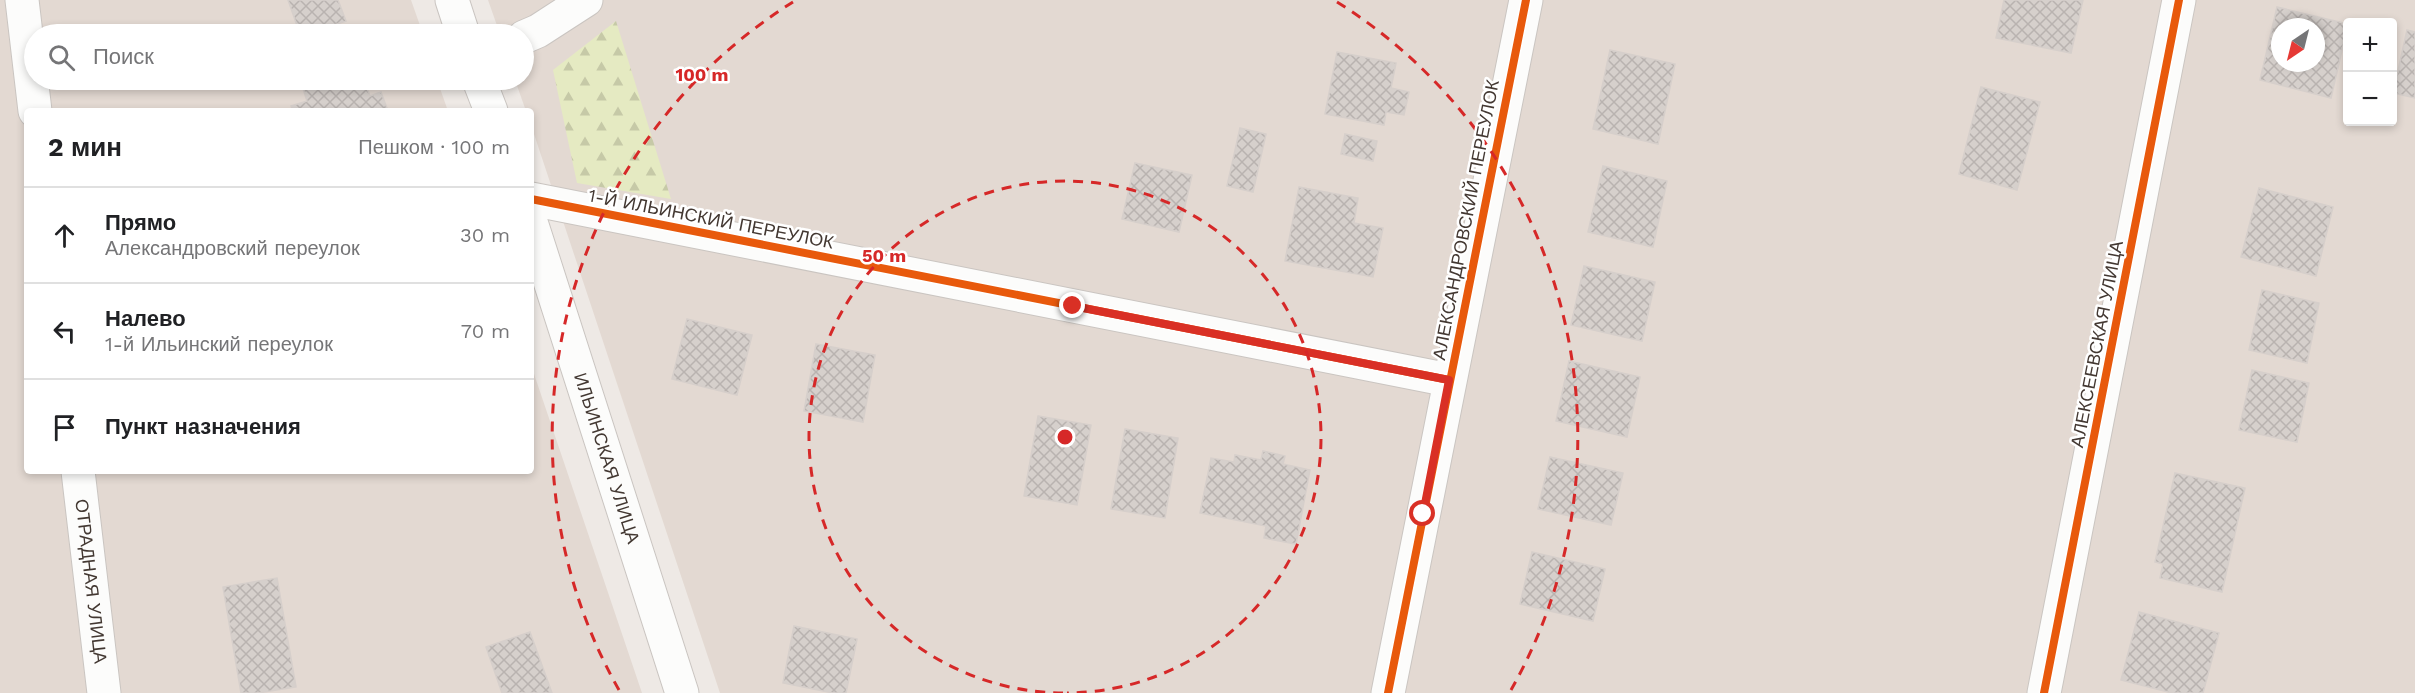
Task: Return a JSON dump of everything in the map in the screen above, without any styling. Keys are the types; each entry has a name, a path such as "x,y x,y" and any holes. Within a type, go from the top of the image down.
{"street":[{"path":"22,0 25,24"},
{"path":"452,0 460,24"},
{"path":"534,33 586,0"},
{"name":"АЛЕКСАНДРОВСКИЙ ПЕРЕУЛОК","path":"1388,693 1526,0"},
{"name":"АЛЕКСЕЕВСКАЯ УЛИЦА","path":"2043,693 2179,0"},
{"path":"33,90 35,108"},
{"path":"483,90 490,108"},
{"name":"1-Й ИЛЬИНСКИЙ ПЕРЕУЛОК","path":"534,200 1449,380"},
{"name":"ИЛЬИНСКАЯ УЛИЦА","path":"534,231 682,693"},
{"name":"ОТРАДНАЯ УЛИЦА","path":"78,474 104,693"}],"shaded area":[{"path":"0,0 411,0 419,24 24,24 24,90 441,90 447,108 24,108 24,474 534,474 534,374 642,693 0,693"},
{"path":"488,0 2415,0 2415,693 720,693 534,134 534,108 525,108 519,90 534,90 534,24 496,24"}],"green space":[{"path":"616,21 671,199 577,183 553,70"}],"building":[{"path":"288,0 338,0 346,21 337,24 296,24"},
{"path":"2004,0 2083,0 2071,53 1996,38"},
{"path":"2277,7 2323,18 2274,18"},
{"path":"2325,18 2343,23 2343,46 2331,98 2260,80 2271,33 2271,72 2325,72"},
{"path":"2407,30 2415,32 2415,98 2397,94 2397,75"},
{"path":"1610,50 1675,64 1658,144 1593,129"},
{"path":"1337,52 1396,63 1391,88 1409,92 1404,115 1386,112 1384,125 1325,114"},
{"path":"1981,87 2040,102 2017,190 1959,174"},
{"path":"304,90 368,90 370,96 381,92 387,108 292,108 291,106 307,101"},
{"path":"1240,128 1266,134 1253,192 1227,186"},
{"path":"1345,134 1377,141 1373,161 1341,154"},
{"path":"1135,163 1192,175 1179,232 1122,219"},
{"path":"1603,166 1667,181 1653,247 1588,232"},
{"path":"1299,187 1358,198 1354,223 1383,228 1373,277 1285,261"},
{"path":"2259,188 2333,207 2316,276 2241,257"},
{"path":"1584,266 1655,282 1642,341 1571,325"},
{"path":"2262,290 2319,303 2307,363 2249,350"},
{"path":"687,319 752,335 737,395 672,379"},
{"path":"816,344 875,355 863,422 804,411"},
{"path":"1569,361 1640,377 1627,437 1556,421"},
{"path":"2252,370 2309,383 2297,442 2239,430"},
{"path":"1038,416 1091,425 1077,505 1024,496"},
{"path":"1125,429 1178,438 1165,518 1111,509"},
{"path":"1263,451 1285,456 1283,464 1310,470 1296,544 1264,538 1266,526 1200,513 1211,458 1234,462 1235,455 1261,460"},
{"path":"1550,457 1623,473 1611,525 1538,509"},
{"path":"2175,473 2245,488 2222,592 2160,578 2163,564 2155,562"},
{"path":"1532,552 1605,569 1593,621 1520,604"},
{"path":"277,578 296,687 258,693 241,693 223,587"},
{"path":"2139,612 2219,633 2203,693 2172,693 2121,680"},
{"path":"794,626 857,639 846,693 833,693 783,683"},
{"path":"530,632 552,693 502,693 486,647"}],"cycle path":[{"path":"1388,693 1526,0"},
{"path":"2044,693 2179,0"},
{"path":"534,200 1449,380"}],"route":[{"path":"1073,306 1449,380 1423,514"}]}
